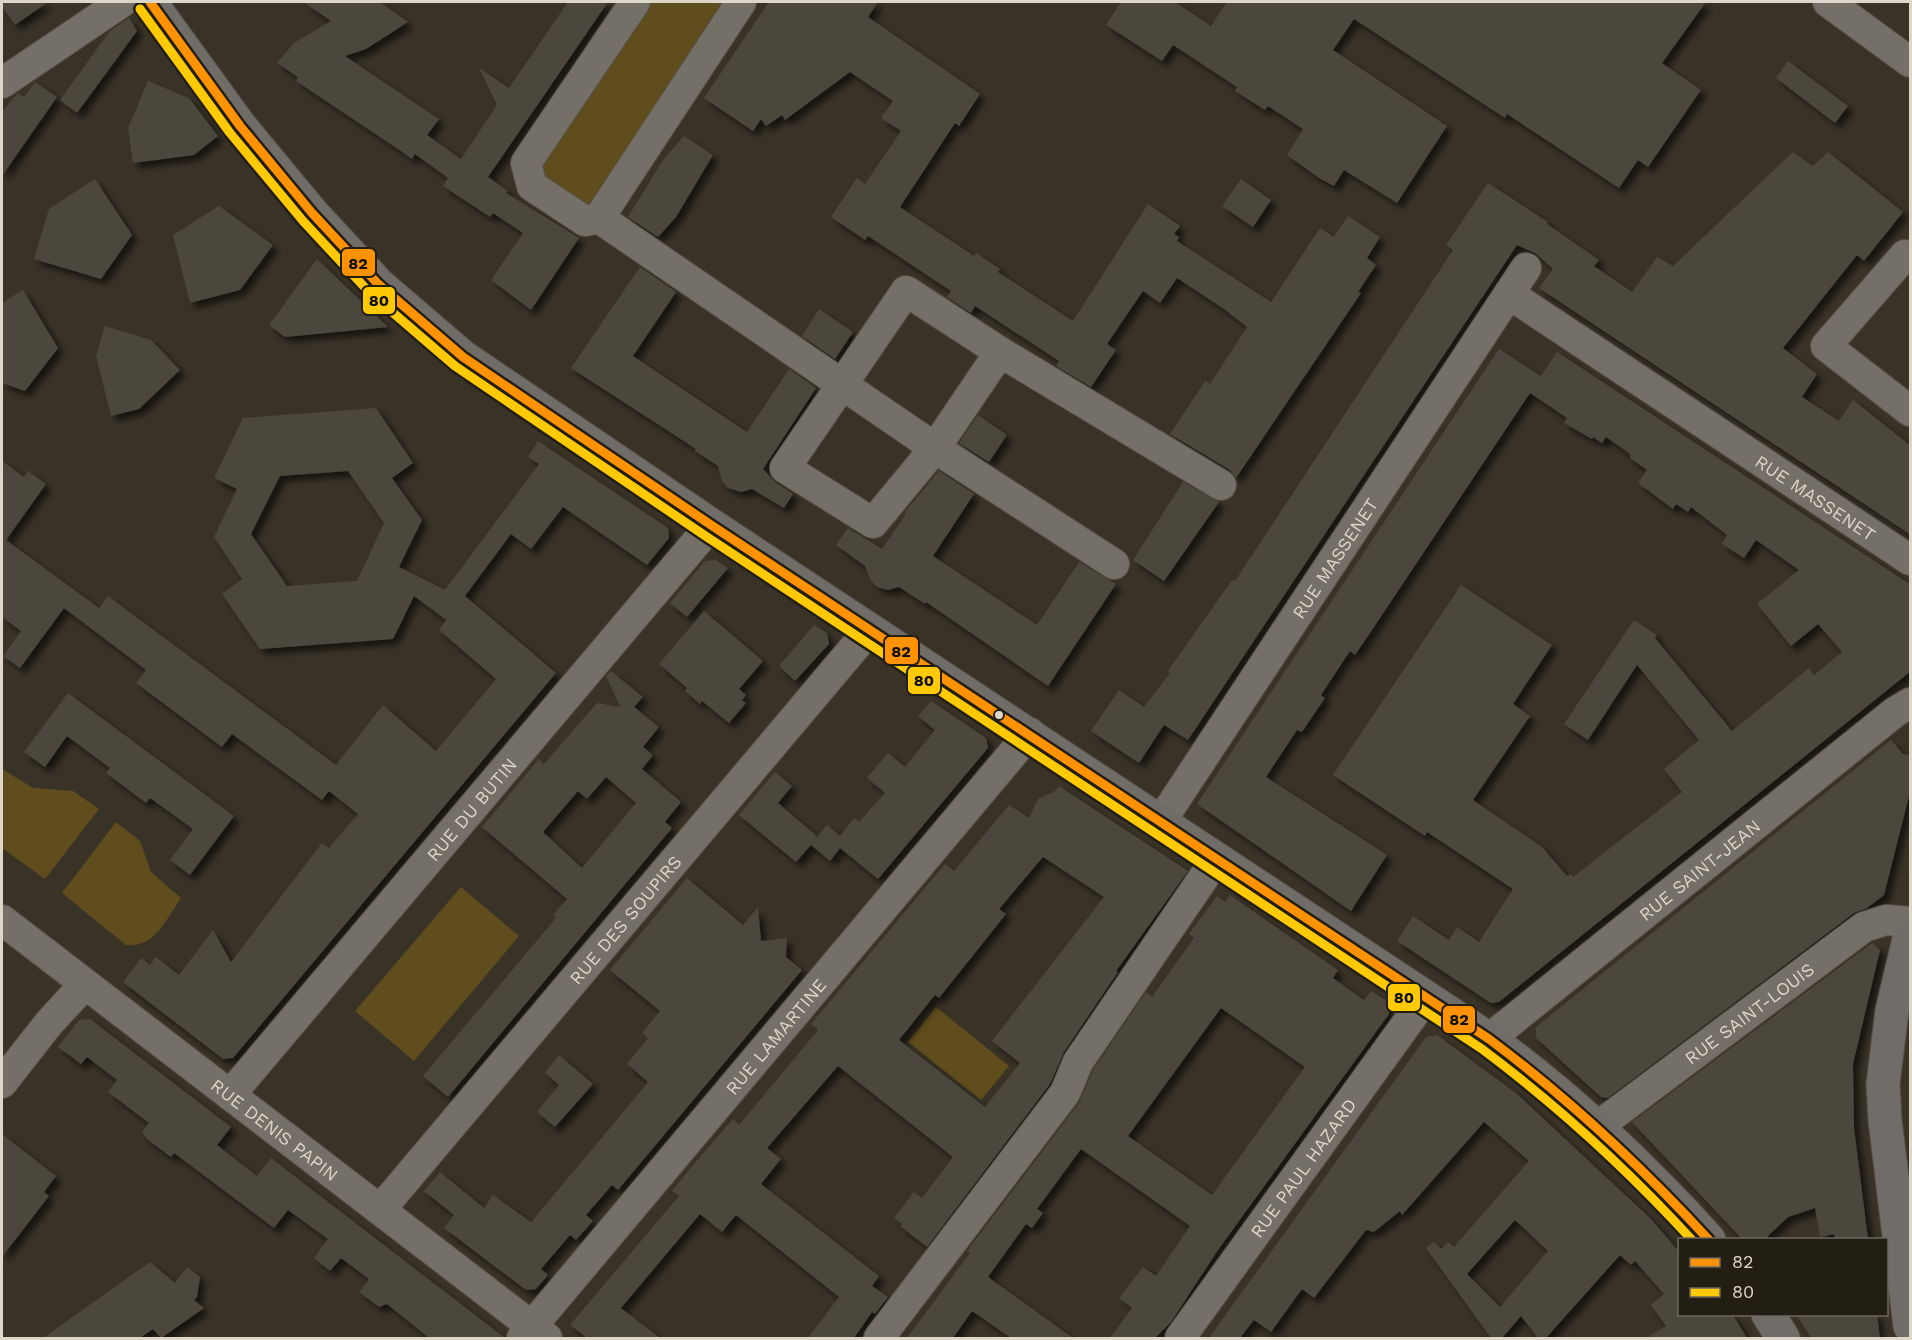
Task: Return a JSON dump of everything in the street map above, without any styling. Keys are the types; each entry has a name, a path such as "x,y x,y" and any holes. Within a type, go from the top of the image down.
{"main road":[{"path":"150,2 274,170 341,245 398,302 491,377 1489,1039 1543,1078 1597,1127 1708,1238"},
{"path":"1911,935 1892,1011 1884,1063 1883,1100 1901,1171 1911,1326"},
{"path":"1769,1316 1783,1338"}],"street":[{"path":"2,83 122,2"},
{"path":"635,2 526,163 532,186 585,221 599,218 741,2"},
{"path":"1828,2 1911,62"},
{"path":"599,218 935,448 1114,564"},
{"path":"1911,259 1905,255 1826,346 1911,411"},
{"name":"RUE MASSENET","path":"1161,821 1526,268"},
{"path":"1000,352 935,448 873,523 785,468 906,291 1000,352 1221,485"},
{"name":"RUE MASSENET","path":"1509,294 1911,560"},
{"name":"RUE DU BUTIN","path":"230,1095 711,525"},
{"name":"RUE DES SOUPIRS","path":"380,1210 870,629"},
{"name":"RUE SAINT-JEAN","path":"1489,1039 1895,712 1911,703"},
{"name":"RUE LAMARTINE","path":"534,1335 1030,733"},
{"path":"879,1338 1065,1093 1078,1062 1217,858"},
{"name":"RUE DENIS PAPIN","path":"2,920 380,1210 534,1335"},
{"name":"RUE SAINT-LOUIS","path":"1597,1127 1864,927 1886,920 1911,922"},
{"path":"2,1083 49,1023 85,984"},
{"name":"RUE PAUL HAZARD","path":"1180,1338 1426,997"}],"shaded area":[{"path":"648,2 730,2 594,201 582,207 545,186 541,162"},
{"path":"2,769 33,788 73,791 99,809 45,879 2,848"},
{"path":"116,822 140,841 151,872 181,898 159,930 152,937 136,945 126,945 62,893"},
{"path":"461,887 519,936 414,1061 355,1011"},
{"path":"936,1007 1009,1066 981,1100 908,1042"}],"building":[{"path":"2,2 48,2 15,25 2,7"},
{"path":"303,2 380,2 408,22 366,49 345,56 439,119 427,135 461,159 497,105 479,68 509,88 568,2 608,2 488,177 508,191 506,193 579,238 531,310 491,280 523,233 493,213 490,217 443,186 448,178 415,154 412,159 296,81 298,77 277,63 294,43 331,21"},
{"path":"769,2 878,2 868,17 980,94 959,126 955,123 900,207 974,256 976,253 1000,269 998,272 1073,321 1148,204 1180,226 1174,234 1179,237 1177,241 1271,302 1320,228 1334,237 1348,216 1380,237 1367,258 1376,265 1358,292 1361,293 1236,478 1230,470 1170,434 1205,381 1210,384 1247,327 1224,309 1177,278 1160,303 1143,291 1107,344 1116,350 1091,387 1056,366 1059,361 975,306 971,313 947,297 951,291 868,236 865,240 831,217 857,178 865,184 901,131 881,118 893,101 850,72 785,120 782,115 766,126 761,119 753,131 704,98"},
{"path":"1121,2 1175,2 1211,26 1227,2 1706,2 1662,63 1701,90 1648,167 1638,160 1619,188 1507,114 1505,118 1354,19 1333,50 1447,126 1397,203 1344,170 1334,186 1319,178 1287,155 1303,129 1268,106 1265,110 1235,91 1237,87 1173,45 1162,61 1106,25"},
{"path":"129,18 137,31 77,113 60,100 110,31"},
{"path":"1788,61 1848,106 1835,123 1776,78"},
{"path":"148,81 189,98 218,136 194,155 133,163 128,128"},
{"path":"35,82 57,97 2,176 2,111 18,93 24,97"},
{"path":"684,136 713,155 676,217 658,237 628,217 663,160"},
{"path":"1793,152 1813,166 1828,152 1903,212 1864,261 1857,255 1783,348 1817,374 1802,397 1839,421 1853,400 1911,446 1911,535 1539,288 1553,269 1535,253 1517,245 1188,740 1164,725 1139,763 1091,731 1119,690 1144,707 1170,673 1168,671 1232,580 1235,581 1453,250 1446,245 1488,183 1548,222 1547,224 1599,260 1594,266 1632,292 1657,257 1673,266"},
{"path":"95,179 132,235 101,279 34,259 49,209"},
{"path":"1241,179 1271,200 1253,227 1222,206"},
{"path":"219,206 273,245 240,290 190,303 173,235"},
{"path":"317,259 388,327 285,337 269,325"},
{"path":"640,267 676,292 633,356 747,432 789,369 816,388 763,469 776,483 793,494 784,508 752,489 741,492 728,488 722,481 718,466 695,451 696,449 571,368"},
{"path":"23,290 58,348 25,391 2,383 2,303"},
{"path":"819,309 853,332 835,359 802,336"},
{"path":"105,326 151,340 180,370 139,409 111,416 96,356"},
{"path":"1499,349 1541,376 1557,352 1911,585 1911,671 1499,1002 1491,1003 1397,941 1413,916 1449,940 1457,927 1479,942 1513,889 1427,832 1425,836 1333,775 1461,585 1552,645 1513,704 1530,716 1473,800 1542,847 1567,876 1571,874 1573,877 1682,792 1664,769 1699,740 1637,665 1588,740 1564,724 1634,620 1657,635 1655,638 1732,731 1809,668 1814,675 1842,652 1818,624 1791,646 1757,604 1799,570 1756,540 1744,558 1722,544 1727,535 1691,507 1688,512 1676,504 1673,509 1638,483 1647,470 1630,458 1630,454 1606,437 1602,443 1564,423 1567,418 1530,393 1355,655 1350,651 1321,695 1325,698 1302,732 1297,730 1266,777 1387,855 1351,911 1197,804"},
{"path":"376,408 413,463 392,478 422,520 399,567 445,590 539,464 528,457 538,441 668,528 669,538 647,565 563,507 531,549 511,534 465,596 556,673 233,1058 223,1059 123,982 141,958 150,965 156,957 179,975 213,930 231,962 322,843 329,848 358,814 329,791 322,800 232,734 222,747 136,683 146,670 64,608 20,668 3,656 21,631 2,617 2,461 24,477 28,471 46,484 6,540 99,608 108,596 336,765 383,705 436,751 496,679 439,630 446,620 414,596 393,639 260,649 222,594 242,579 214,537 237,489 214,478 243,418","holes":["348,471 384,523 357,581 287,586 251,534 280,476"]},
{"path":"978,415 1007,435 989,462 959,443"},
{"path":"939,471 974,494 933,556 1037,625 1079,562 1116,584 1048,686 926,602 925,604 899,587 888,590 877,587 871,581 865,566 836,545 848,528 882,549 906,514 904,513"},
{"path":"1183,482 1219,502 1164,581 1133,560"},
{"path":"716,560 728,568 687,617 670,603 705,561"},
{"path":"704,611 763,661 739,689 746,695 742,700 746,703 729,723 702,701 700,704 685,691 687,688 659,664"},
{"path":"814,625 827,633 829,644 795,681 779,666"},
{"path":"611,671 643,697 634,707 659,727 643,747 653,755 642,769 681,802 665,822 672,828 448,1097 423,1076 556,918 553,915 567,899 482,827 539,759 544,764 597,703 620,707 606,676","holes":["606,777 636,803 582,868 543,832 578,791 587,799"]},
{"path":"68,693 234,816 190,875 170,860 193,829 150,798 146,803 106,773 110,768 67,736 45,767 24,752"},
{"path":"931,701 986,738 988,748 878,879 840,848 830,861 811,845 827,825 840,836 854,818 859,822 885,793 867,778 888,753 905,767 935,730 918,716"},
{"path":"1891,740 1903,754 1911,755 1911,788 1884,895 1867,908 1854,913 1608,1098 1601,1097 1536,1038 1536,1027"},
{"path":"775,772 792,786 778,803 818,837 796,862 739,815"},
{"path":"1059,786 1188,871 1116,971 1118,972 1064,1052 1050,1084 927,1247 900,1226 902,1224 894,1218 914,1192 922,1198 953,1157 838,1066 767,1148 781,1159 761,1184 879,1276 872,1286 888,1297 875,1314 872,1312 854,1338 808,1338 839,1297 736,1215 722,1232 700,1214 621,1308 660,1338 587,1338 570,1325 679,1196 672,1191 693,1165 733,1119 739,1125 818,1030 811,1024 945,864 954,871 1009,805 1029,818 1038,799 1055,791","holes":["1043,857 1104,897 992,1041 1020,1063 985,1107 899,1040 935,995 939,998 1006,914 999,909"]},
{"path":"687,878 743,925 758,907 761,941 787,938 786,957 802,970 618,1190 612,1185 586,1215 593,1221 576,1240 570,1235 541,1269 548,1275 536,1289 526,1290 444,1228 454,1215 424,1191 440,1172 484,1208 493,1195 531,1222 648,1082 627,1064 648,1038 642,1033 660,1011 610,970"},
{"path":"1230,895 1338,970 1333,978 1364,1000 1371,991 1387,1001 1389,1014 1218,1250 1171,1322 1155,1338 1110,1338 1132,1308 1119,1298 1143,1267 1156,1276 1190,1226 1081,1149 1037,1209 1043,1213 1032,1228 1026,1224 988,1277 1073,1338 1011,1338 972,1311 953,1338 907,1338 970,1253 967,1251 1079,1103 1093,1070 1146,992 1152,997 1194,938 1189,934 1217,896 1225,902","holes":["1221,1008 1305,1067 1212,1195 1128,1136"]},
{"path":"1872,943 1880,950 1853,1064 1854,1128 1868,1238 1835,1238 1834,1234 1820,1237 1815,1208 1788,1217 1766,1238 1741,1238 1632,1122"},
{"path":"90,1019 231,1127 217,1145 257,1176 271,1158 505,1338 429,1338 387,1304 379,1307 359,1292 369,1279 341,1258 330,1271 314,1258 328,1239 288,1210 274,1228 174,1153 171,1157 148,1140 142,1132 149,1123 108,1092 117,1080 87,1057 81,1064 58,1047 79,1020"},
{"path":"1437,1035 1516,1093 1651,1219 1678,1251 1678,1316 1733,1316 1747,1338 1646,1338 1666,1326 1651,1305 1664,1294 1635,1261 1631,1265 1620,1255 1546,1338 1538,1338 1521,1316 1502,1338 1491,1338 1426,1248 1434,1242 1441,1249 1448,1242 1454,1247 1529,1161 1484,1122 1402,1215 1400,1211 1374,1232 1366,1230 1314,1298 1302,1289 1271,1332 1254,1320 1240,1338 1209,1338 1426,1037","holes":["1515,1220 1548,1251 1500,1307 1467,1274"]},
{"path":"559,1055 593,1084 555,1127 537,1112 559,1085 545,1073"},
{"path":"2,1134 56,1176 44,1192 49,1196 2,1257"},
{"path":"150,1262 175,1283 187,1267 200,1277 197,1297 194,1300 204,1308 161,1338 153,1329 140,1338 43,1338"},
{"path":"1797,1316 1877,1316 1880,1338 1811,1338"}],"transit line":[{"name":"82","path":"150,2 240,126 312,213 378,284 463,357 711,525 1489,1039 1548,1085 1604,1134 1707,1238"},
{"name":"80","path":"140,9 230,133 303,221 370,293 455,366 704,535 1482,1049 1592,1140 1690,1238"}]}
